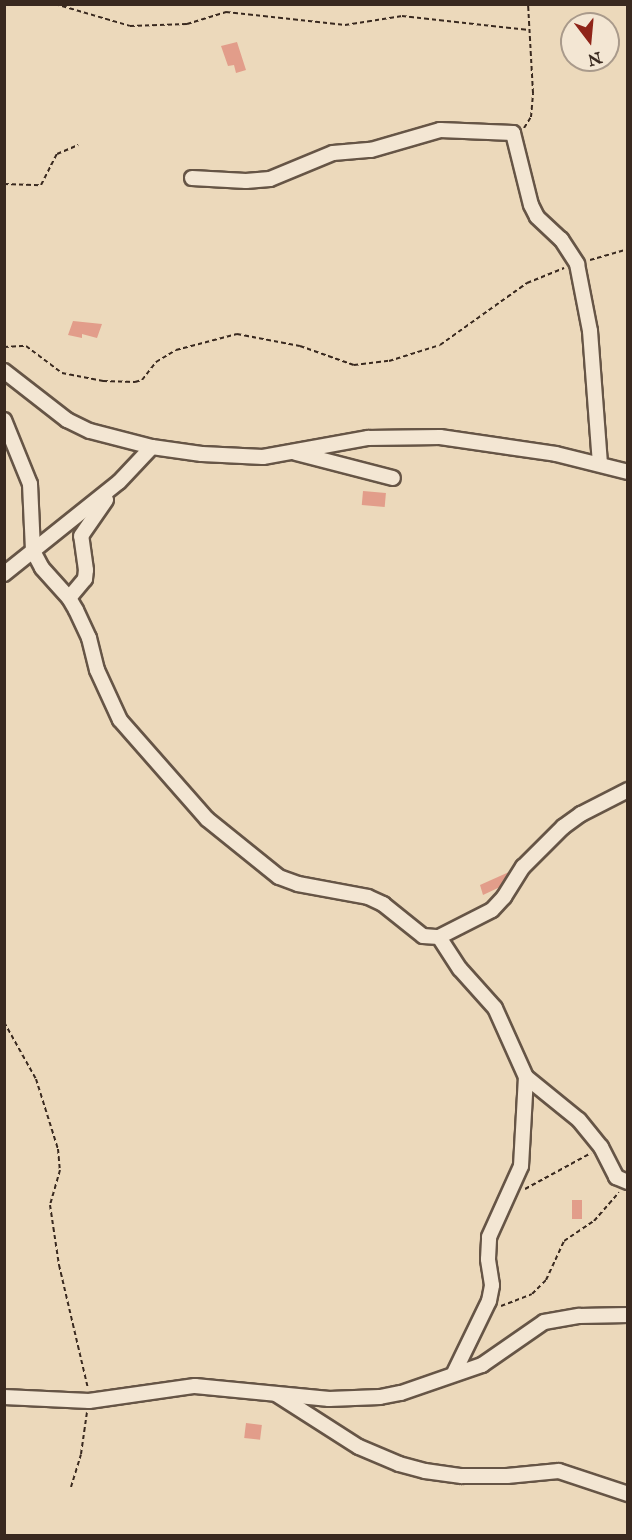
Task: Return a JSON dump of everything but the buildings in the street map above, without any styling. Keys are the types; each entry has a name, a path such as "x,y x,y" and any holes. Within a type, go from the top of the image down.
{"street":[{"path":"192,178 246,181 270,179 333,153 371,150 440,130 513,133 531,205 537,217 561,239 577,264 590,331 600,463"},
{"path":"4,371 67,420 90,430 152,447 256,457 368,438 429,437 506,446 600,463 627,472"},
{"path":"4,420 30,484 33,551 42,568 69,597 89,638 98,670 120,720 207,819 231,842 279,877 298,884 368,897 383,904 423,936 439,937 492,910 504,897 523,867 563,827 581,814 627,790"},
{"path":"69,597 85,579 86,570 81,536 84,530 119,482 152,447"},
{"path":"291,452 393,478"},
{"path":"4,574 119,482"},
{"path":"439,937 460,969 495,1008 526,1077 521,1166 489,1237 488,1259 492,1285 486,1310 454,1373"},
{"path":"526,1077 568,1110 601,1147 616,1177 627,1182"},
{"path":"4,1397 89,1401 195,1386 329,1400 358,1400 401,1393 494,1359 544,1322 579,1316 627,1315"},
{"path":"273,1393 359,1447 407,1467 462,1476 567,1472 627,1494"}],"path":[{"path":"55,4 130,26 187,24 226,12 345,25 402,16 529,30"},
{"path":"513,133 529,123 531,117 533,93 528,4"},
{"path":"4,184 41,185 57,154 78,145"},
{"path":"4,347 26,346 63,372 103,381 124,382 139,382 156,362 176,350 237,334 300,346 354,365 389,361 440,345 527,283 577,264 627,249"},
{"path":"4,1022 36,1079 58,1149 60,1170 50,1205 59,1265 89,1401 81,1454 71,1487"},
{"path":"508,1195 601,1147"},
{"path":"486,1310 532,1294 546,1280 564,1241 607,1210 627,1182"}]}
